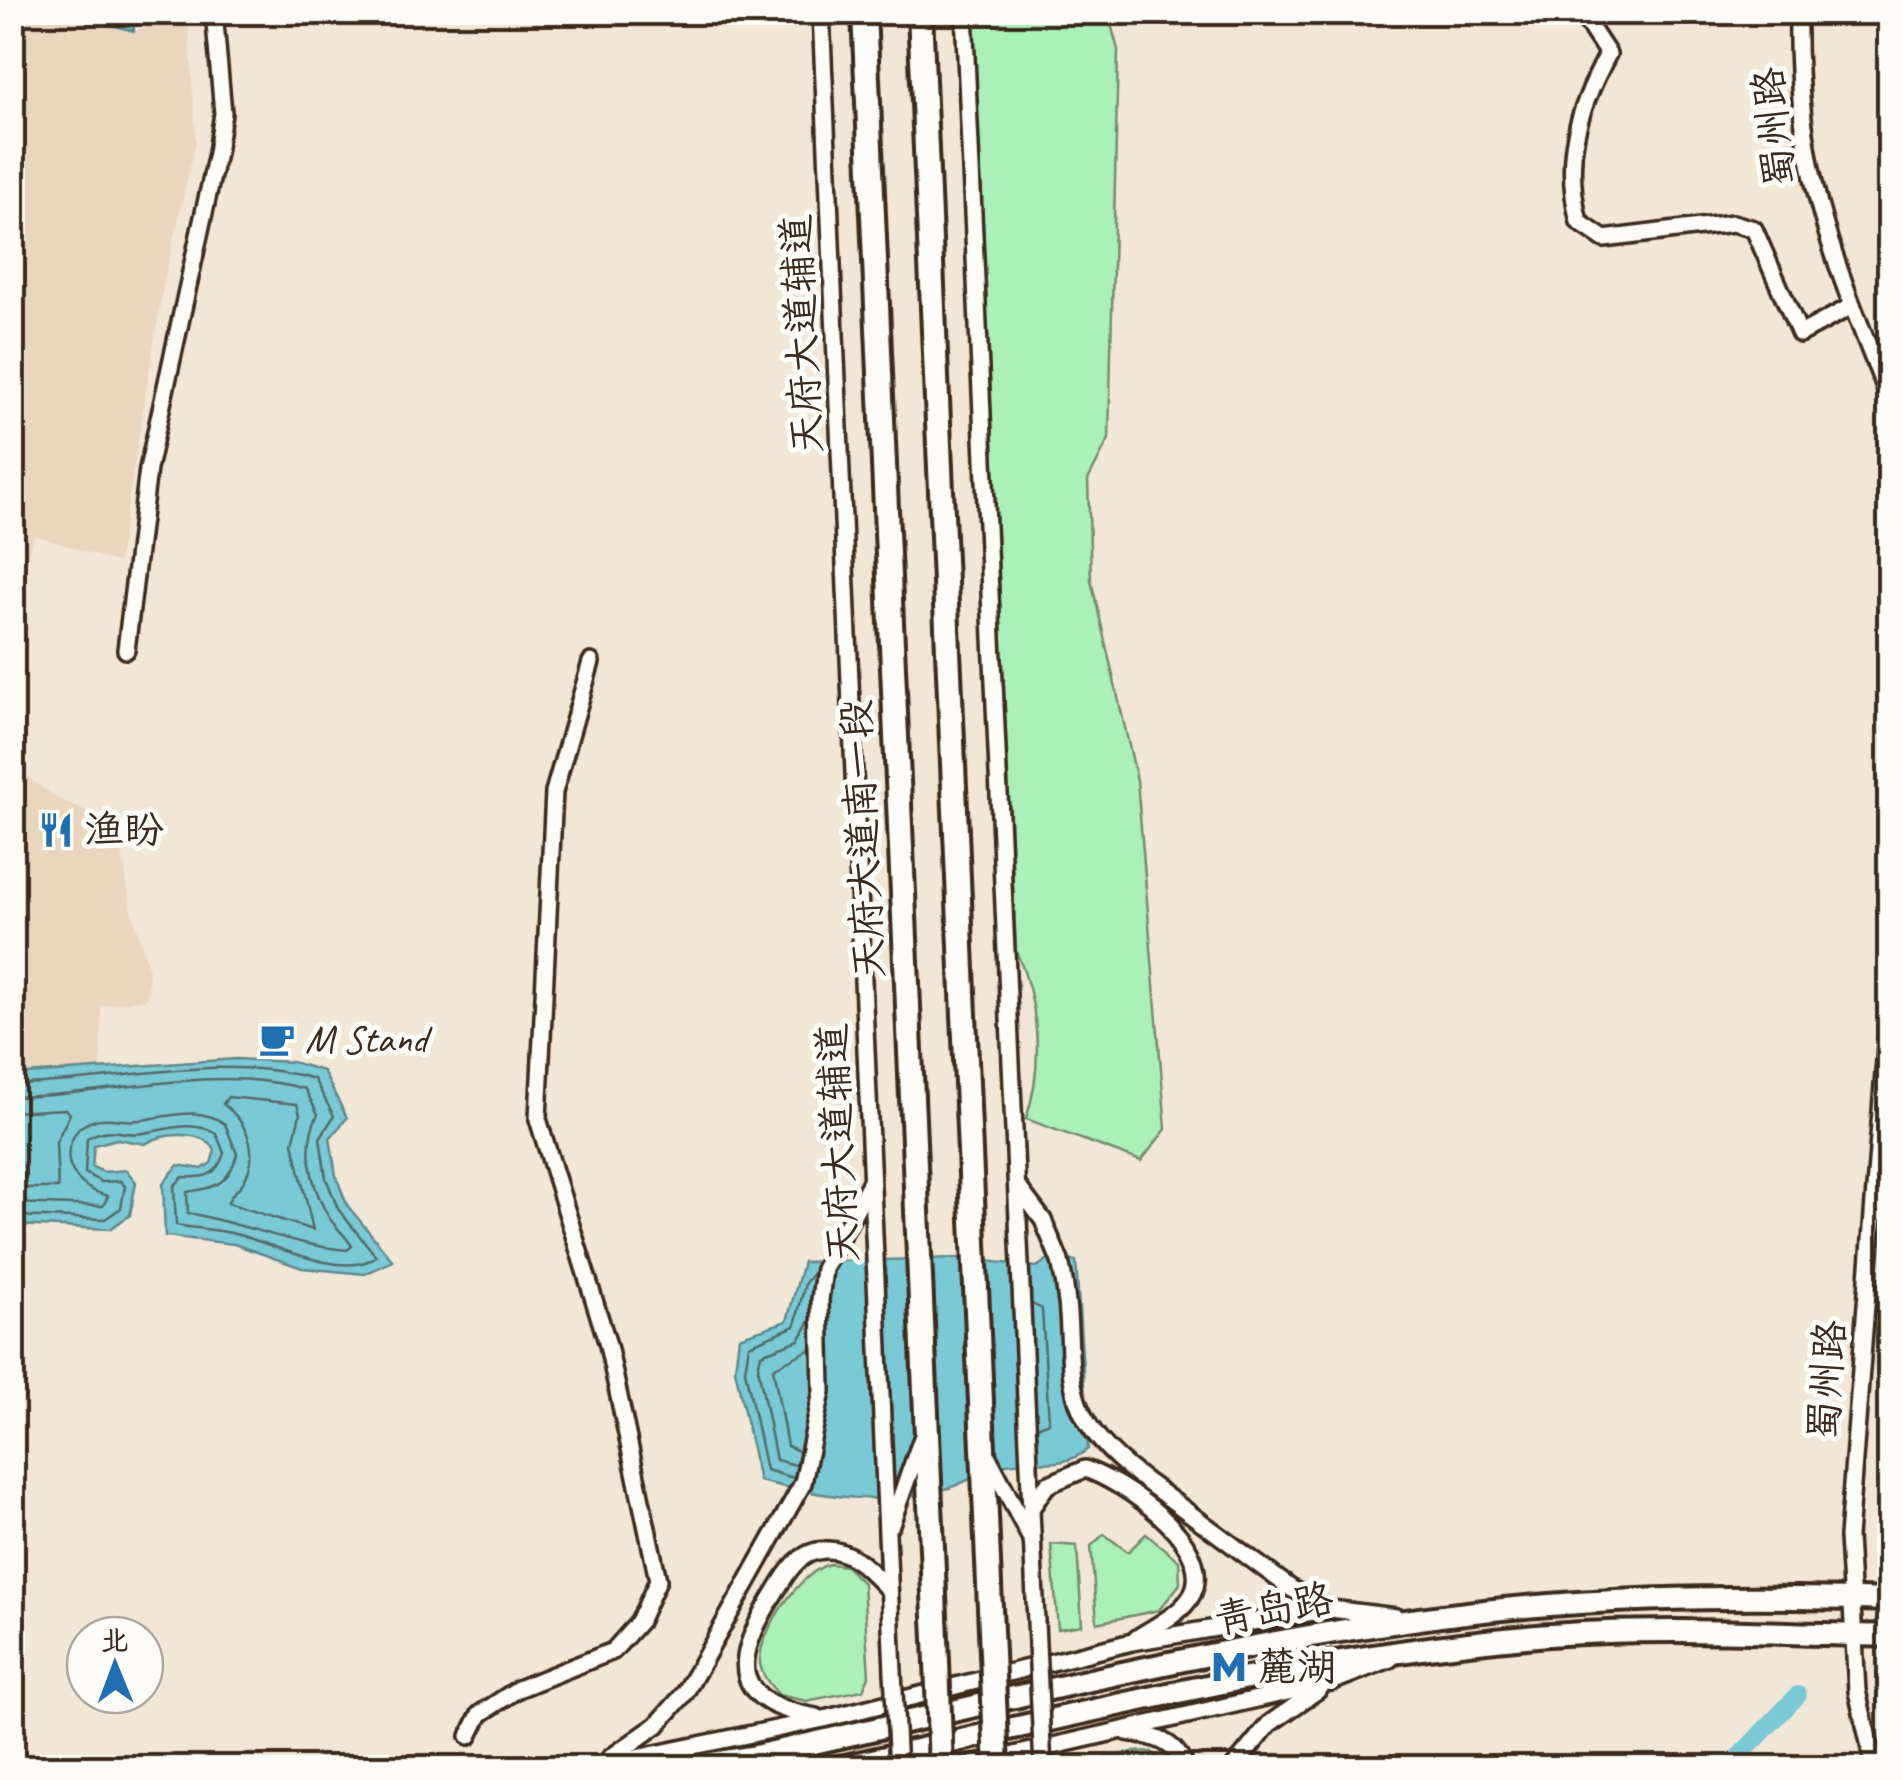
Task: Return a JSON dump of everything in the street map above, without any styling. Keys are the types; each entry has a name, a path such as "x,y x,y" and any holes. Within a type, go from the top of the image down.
{"highway":[{"name":"天府大道南一段","path":"864,12 942,1768"},
{"path":"920,12 983,1449 994,1485 992,1653 997,1768"}],"main road":[{"name":"青岛路","path":"681,1768 751,1757 1306,1637 1415,1619 1646,1601 1890,1600"},
{"name":"青岛路","path":"836,1768 1314,1663 1418,1649 1646,1630 1890,1636"}],"street":[{"path":"126,650 148,469 206,210 223,112 214,12"},
{"name":"天府大道辅道","path":"820,12 875,1257 892,1504"},
{"path":"964,12 1043,1768"},
{"name":"蜀州路","path":"1798,12 1799,106 1806,161 1821,222 1890,400"},
{"path":"1581,13 1608,54 1581,104 1570,184 1579,222 1604,240 1733,223 1754,228 1800,334 1852,306"},
{"path":"468,1736 480,1714 518,1688 613,1651 639,1622 658,1580 608,1345 538,1119 554,792 591,662"},
{"name":"蜀州路","path":"1874,1768 1857,1691 1848,1598 1848,1537 1890,995"},
{"path":"607,1760 657,1725 685,1693 803,1484 816,1434 824,1269 872,1180"},
{"path":"1017,1185 1043,1220 1060,1261 1067,1291 1073,1392 1080,1414 1109,1453 1292,1589 1331,1610"},
{"path":"898,1768 886,1538 892,1504 925,1429"},
{"path":"1032,1507 1047,1484 1085,1469 1106,1476 1179,1533 1192,1549 1195,1588 1184,1606 1132,1642"},
{"path":"994,1485 1033,1542"},
{"path":"824,1719 772,1707 748,1680 744,1663 754,1626 792,1565 804,1555 824,1550 844,1552 888,1588"},
{"path":"588,1768 607,1760 824,1719 1132,1642 1331,1610 1415,1619"},
{"path":"958,1768 1332,1682 1418,1649"},
{"path":"1233,1768 1268,1724 1332,1682"},
{"path":"1118,1731 1156,1736 1170,1744 1186,1768"}],"shaded area":[{"path":"13,13 92,13 108,24 134,31 188,15 196,140 163,287 118,563 35,535 13,593"},
{"path":"12,766 57,798 118,827 131,908 149,971 147,999 101,1006 101,1070 13,1075"}],"green space":[{"path":"973,13 1108,13 1118,50 1109,439 1088,480 1091,580 1137,780 1166,1129 1141,1161 1026,1119 1035,1077 1036,1034 1030,991 1016,951"},
{"path":"1104,1534 1128,1552 1146,1534 1179,1561 1180,1584 1159,1610 1097,1623 1091,1546"},
{"path":"1051,1544 1077,1546 1082,1625 1058,1629"},
{"path":"830,1564 846,1566 863,1583 869,1676 863,1690 806,1701 779,1695 761,1667 766,1635 795,1590"},
{"path":"1152,1752 1166,1767 1103,1767 1103,1758"}],"water":[{"path":"1120,12 1218,13 1215,21 1122,25"},
{"path":"92,13 132,13 134,31 108,24"},
{"path":"236,1059 292,1062 323,1071 347,1118 330,1138 336,1176 347,1205 393,1261 365,1274 302,1268 234,1244 165,1236 163,1184 178,1165 202,1169 211,1163 215,1150 202,1139 183,1135 145,1144 117,1139 94,1145 92,1167 104,1172 126,1170 136,1182 130,1215 110,1229 13,1225 13,1075"},
{"path":"960,1258 1037,1267 1047,1260 1076,1261 1088,1449 1068,1460 1000,1466 949,1488 902,1497 854,1498 759,1481 735,1369 739,1337 787,1321 803,1262"}],"waterway":[{"path":"1728,1768 1798,1695"}],"tunnel":[{"path":"468,1768 469,1736"}],"place":[{"name":"渔盼","path":"56,830"},
{"name":"M Stand","path":"277,1039"},
{"name":"麓湖","path":"1229,1667"}]}
